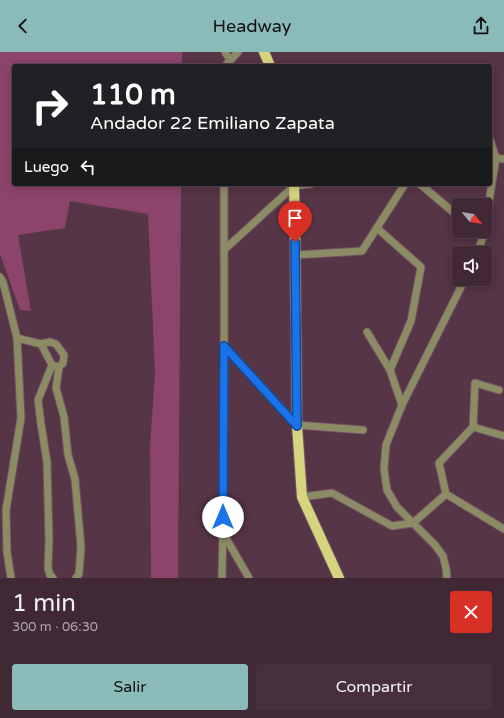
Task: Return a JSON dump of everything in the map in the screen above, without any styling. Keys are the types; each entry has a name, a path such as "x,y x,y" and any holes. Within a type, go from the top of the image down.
{"main road":[{"path":"264,52 269,64"},
{"path":"294,186 297,426 302,497 339,578"}],"street":[{"path":"225,52 230,60"},
{"path":"227,64 238,52"},
{"path":"492,146 496,158 492,183"},
{"path":"496,158 504,159"},
{"path":"222,578 224,186"},
{"path":"224,250 293,186"},
{"path":"295,255 362,251 405,186"},
{"path":"422,186 452,211"},
{"path":"490,198 491,186"},
{"path":"377,228 421,267 411,321 390,370"},
{"path":"0,276 3,282 17,338 21,418 6,510 7,552 10,578"},
{"path":"447,578 443,556 435,545 397,507 387,490 384,469 386,445 402,405 462,286"},
{"path":"367,332 390,370 402,405"},
{"path":"17,338 41,344 50,342 56,344 64,356 63,363 55,366 38,400 47,462 49,540 48,568 50,575 53,578"},
{"path":"41,344 55,366 56,388 64,417 68,455 75,478 81,547 79,574 76,578"},
{"path":"224,346 297,426 363,430"},
{"path":"499,390 475,383 473,427 439,463 446,494 504,529"},
{"path":"473,427 504,436"},
{"path":"302,497 332,494 392,526 413,523 446,494"},
{"path":"223,532 249,578"}],"shaded area":[{"path":"0,52 182,52 182,64 12,64 12,186 181,186 178,578 151,578 150,445 155,373 148,214 70,201 65,228 18,235 31,311 20,310 0,254"}],"route":[{"path":"223,517 224,346 297,426 295,242"}]}
